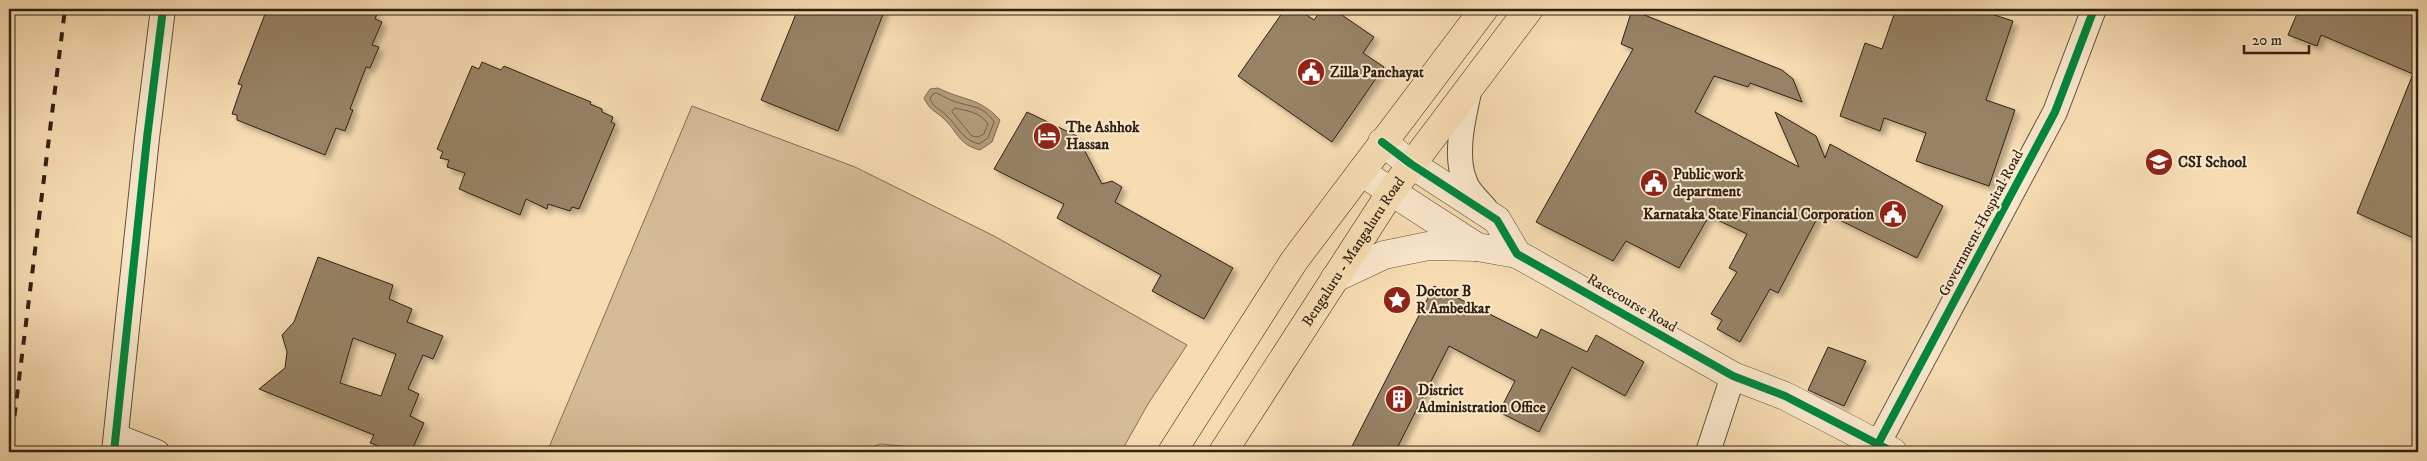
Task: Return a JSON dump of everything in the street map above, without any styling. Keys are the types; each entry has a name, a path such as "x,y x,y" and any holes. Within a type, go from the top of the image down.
{"main road":[{"path":"1172,452 1294,261 1484,9"},
{"name":"Bengaluru - Mangaluru Road","path":"1223,452 1391,192 1471,83 1529,9"}],"street":[{"path":"157,452 115,444 147,138 163,9"},
{"name":"Government Hospital Road","path":"1886,448 2055,112 2094,9"},
{"path":"1471,83 1459,138 1465,184 1497,220 1517,254"},
{"path":"1382,142 1411,164 1497,220"},
{"path":"1361,172 1476,247"},
{"path":"1335,278 1384,255 1428,246 1476,247 1517,254"},
{"name":"Racecourse Road","path":"1517,254 1733,376 1785,396 1886,448"},
{"path":"1708,452 1733,376"}],"shaded area":[{"path":"692,106 855,167 994,236 1187,345 1148,404 1121,452 934,452 923,448 880,444 860,452 547,452"}],"water":[{"path":"938,88 978,103 1000,120 992,142 980,150 962,141 924,98 930,89"}],"building":[{"path":"267,9 363,9 377,14 375,19 382,22 372,45 379,47 370,68 366,67 350,109 353,110 345,131 336,128 325,155 237,120 237,115 232,114 242,85 238,84"},
{"path":"798,9 885,9 838,131 761,100"},
{"name":"Zilla Panchayat","path":"1285,9 1298,9 1314,20 1322,9 1333,9 1374,37 1363,53 1384,67 1332,142 1238,76"},
{"path":"1896,9 1976,9 2013,21 1986,100 2015,110 1989,186 1916,161 1926,133 1884,118 1880,131 1840,116 1865,43 1882,49"},
{"path":"2299,9 2418,9 2418,240 2357,213 2413,74 2321,35 2317,46 2288,35"},
{"path":"1632,10 1782,70 1793,79 1802,102 1750,83 1748,87 1714,76 1695,112 1799,167 1775,112 1816,136 1825,158 1830,144 1943,206 1917,258 1821,211 1778,293 1770,289 1740,342 1717,329 1722,320 1711,314 1737,272 1729,268 1747,234 1709,216 1679,268 1626,241 1613,261 1536,222 1633,49 1621,44"},
{"path":"482,62 501,70 504,66 591,102 590,104 602,109 602,112 613,117 611,122 615,124 579,209 572,207 570,211 548,204 547,209 526,199 520,215 459,189 465,173 447,167 449,160 440,158 443,152 437,149 472,66 479,69"},
{"path":"1027,112 1077,136 1102,184 1112,181 1122,187 1115,202 1233,268 1204,319 1152,291 1161,275 1057,218 1064,204 994,169"},
{"path":"318,257 393,285 389,299 412,309 407,322 443,336 433,359 423,355 408,389 419,394 410,416 424,423 411,452 395,452 370,443 374,435 259,389 285,368 287,352 282,335 294,322","holes":["353,338 396,354 381,396 340,383"]},
{"path":"1434,286 1537,338 1541,329 1587,352 1596,335 1644,362 1625,396 1572,367 1539,432 1499,412 1515,381 1449,346 1395,452 1349,452"},
{"path":"1828,347 1866,361 1844,406 1808,390"}],"railway":[{"path":"10,452 65,9"}],"cycle path":[{"path":"114,452 147,138 163,9"},
{"path":"1878,444 2055,112 2094,9"},
{"path":"1382,142 1411,164 1497,220 1517,254 1733,376 1785,396 1893,452"}],"place":[{"name":"Zilla Panchayat","path":"1311,72"},
{"name":"The Ashhok Hassan","path":"1047,136"},
{"name":"CSI School","path":"2159,162"},
{"name":"Public work department","path":"1654,183"},
{"name":"Karnataka State Financial Corporation","path":"1893,214"},
{"name":"Doctor B R Ambedkar","path":"1397,300"},
{"name":"District Administration Office","path":"1399,399"}]}
